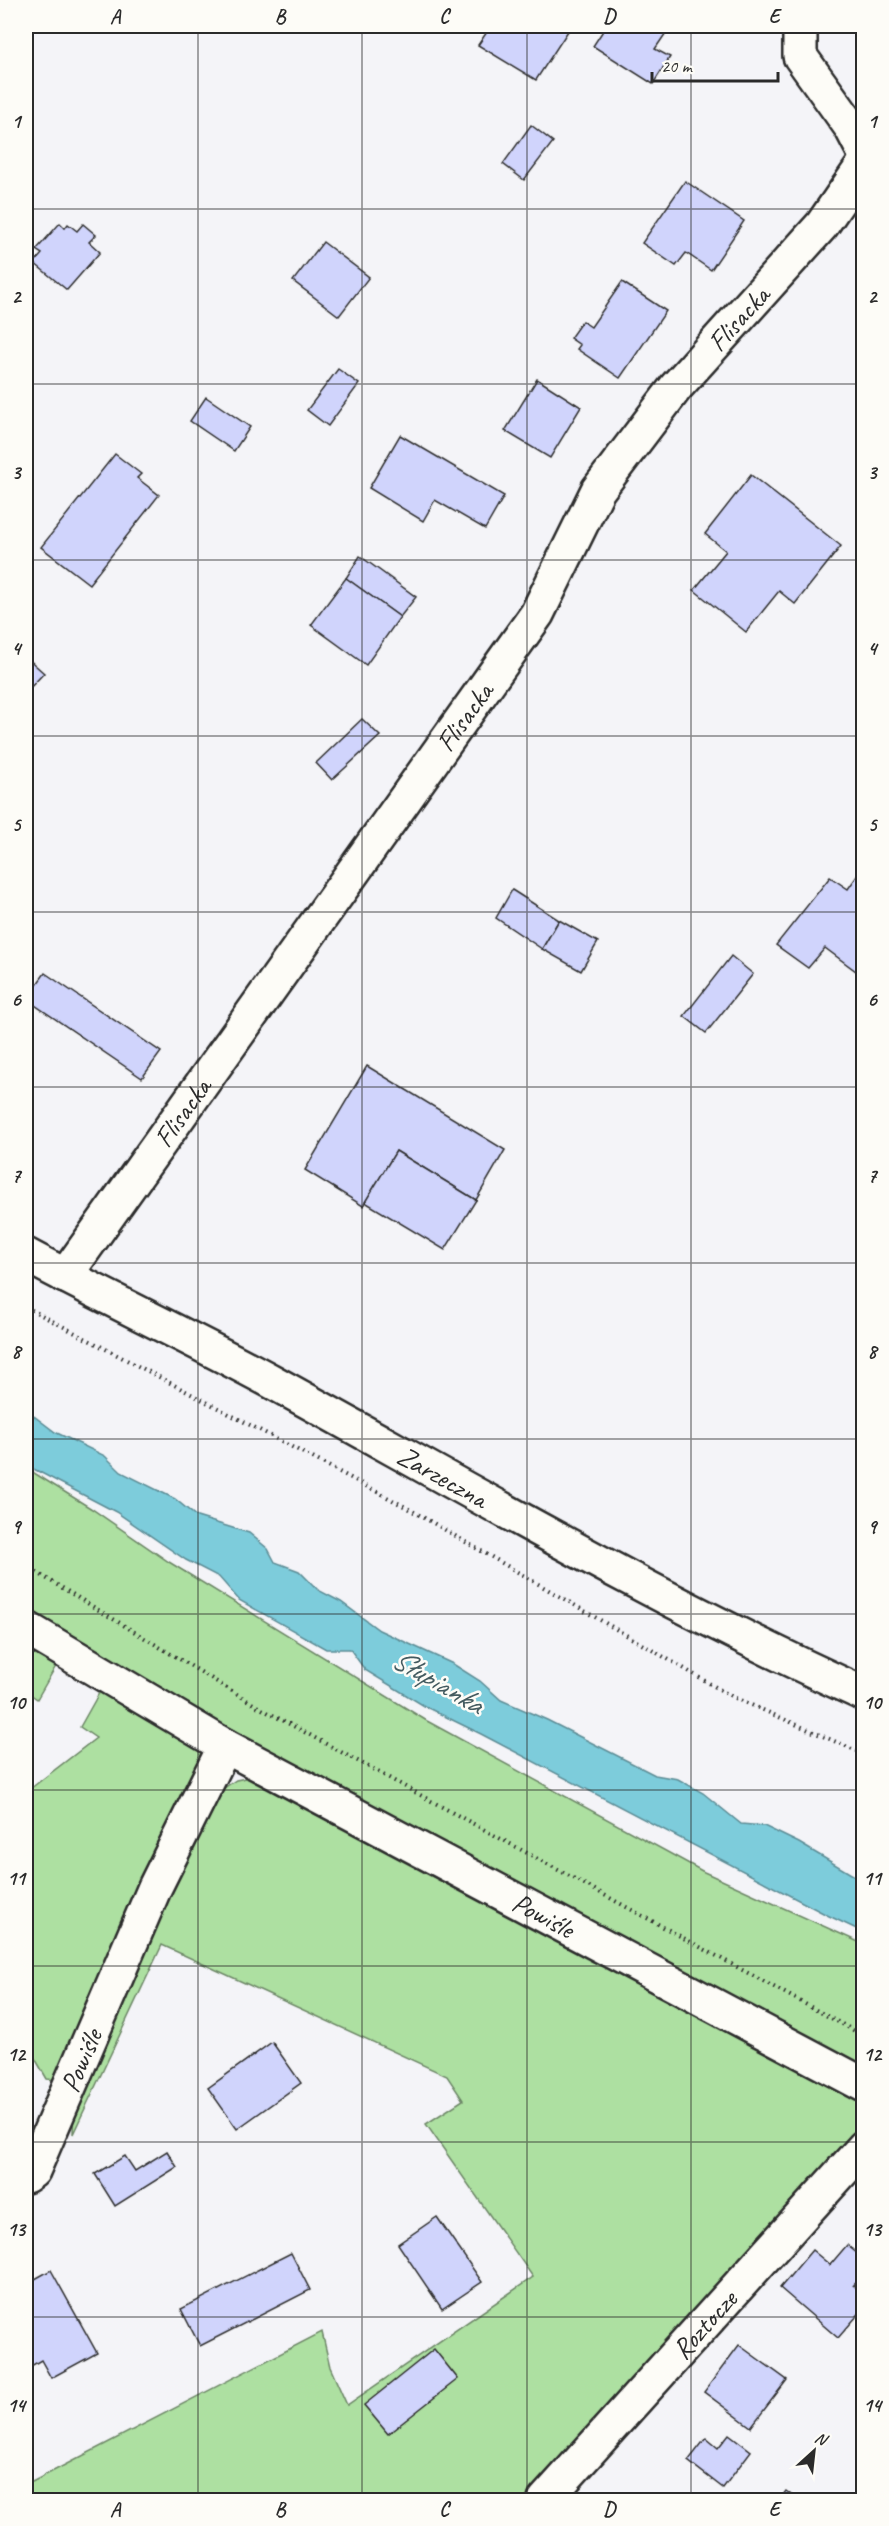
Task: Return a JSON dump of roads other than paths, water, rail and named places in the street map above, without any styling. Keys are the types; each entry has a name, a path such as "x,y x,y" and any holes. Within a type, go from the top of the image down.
{"street":[{"path":"800,26 800,56 851,127 864,152"},
{"name":"Flisacka","path":"65,1276 537,614 598,489 676,387 822,225 864,164"},
{"name":"Zarzeczna","path":"26,1255 225,1356 662,1596 864,1694"},
{"name":"Powiśle","path":"26,1628 225,1746 864,2085"},
{"name":"Powiśle","path":"26,2176 33,2171 155,1887 225,1746"},
{"name":"Roztocze","path":"545,2500 864,2147"}],"water":[{"name":"Słupianka","path":"26,1410 55,1432 105,1456 121,1472 175,1499 197,1517 249,1533 268,1549 275,1562 299,1571 318,1590 341,1602 379,1630 453,1664 480,1681 501,1700 547,1720 655,1775 678,1779 703,1793 741,1824 764,1826 799,1843 863,1881 863,1932 426,1707 365,1670 350,1649 326,1649 239,1600 219,1577 186,1560 116,1512 26,1465"}]}
